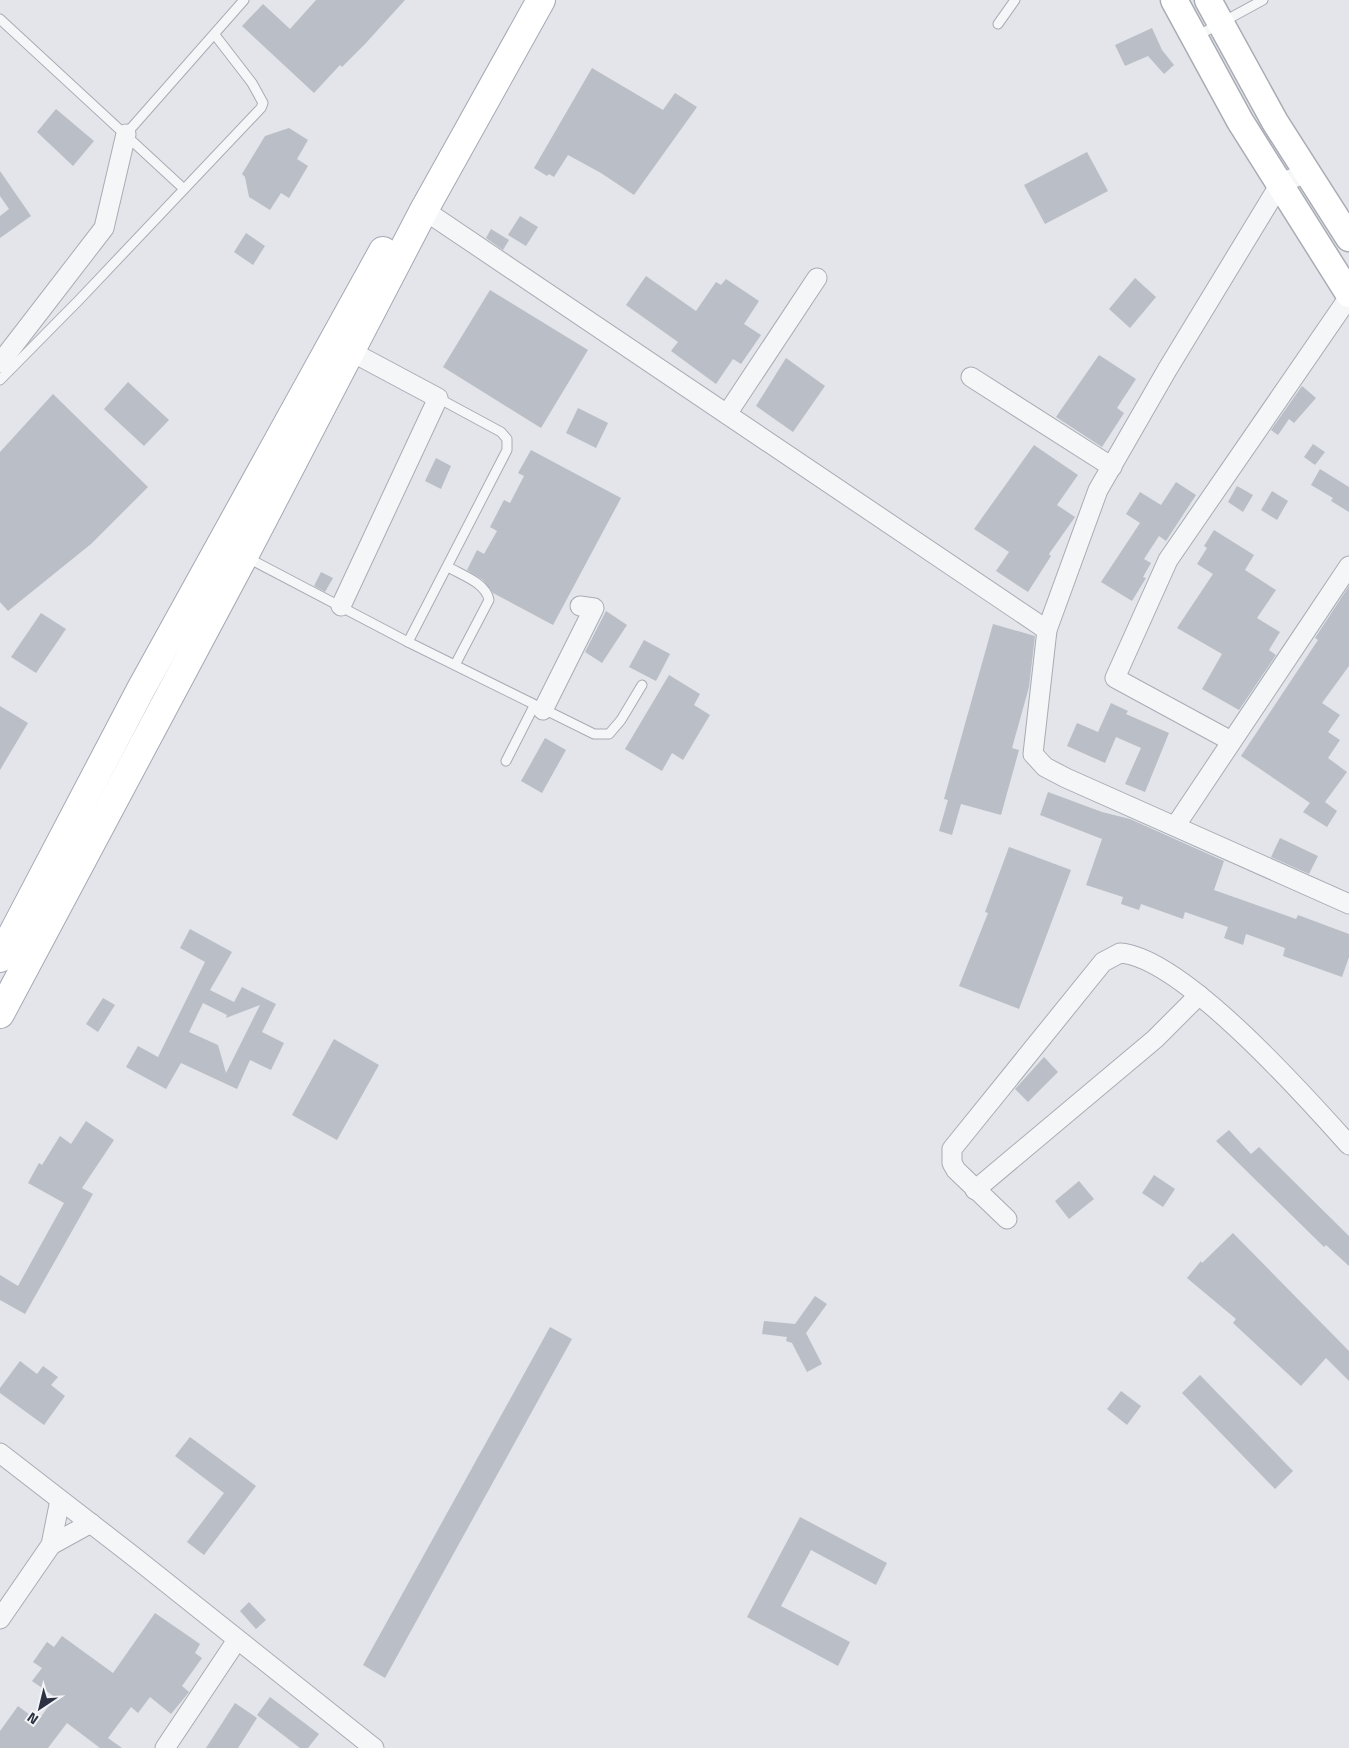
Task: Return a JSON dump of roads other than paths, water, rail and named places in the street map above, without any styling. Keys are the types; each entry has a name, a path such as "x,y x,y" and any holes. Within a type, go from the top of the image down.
{"main road":[{"path":"0,958 141,690 520,0"},
{"path":"0,1014 352,352 424,210 542,0"}],"street":[{"path":"1174,0 1240,121 1349,295 1168,560 1115,678 1231,741"},
{"path":"1208,0 1275,122 1349,238"},
{"path":"0,363 104,228 126,134"},
{"path":"1307,172 1280,184 1167,370 1098,490 1047,630 1033,754 1045,767 1349,904"},
{"path":"424,210 1047,630"},
{"path":"728,414 817,278"},
{"path":"341,606 438,398 352,352"},
{"path":"971,377 1112,466"},
{"path":"1176,825 1349,566"},
{"path":"539,708 594,608 580,606"},
{"path":"1007,1219 975,1190 952,1163 952,1149 1103,962 1120,953 1142,958 1199,995 1289,1079 1349,1145"},
{"path":"975,1190 1155,1039 1199,995"},
{"path":"0,1453 374,1748"},
{"path":"0,1619 51,1545 60,1500"},
{"path":"51,1545 91,1523"},
{"path":"165,1748 237,1640"}],"lane":[{"path":"126,134 244,0"},
{"path":"998,24 1015,0"},
{"path":"1194,37 1221,25 1263,0"},
{"path":"0,19 184,188"},
{"path":"0,380 261,108 263,103 252,83 215,35"},
{"path":"408,642 507,450 507,439 501,432 438,398"},
{"path":"244,556 408,642 456,664 539,708 594,734 608,734 621,720 642,685"},
{"path":"448,567 480,586 488,593 489,600 456,664"},
{"path":"506,761 539,708"}]}
